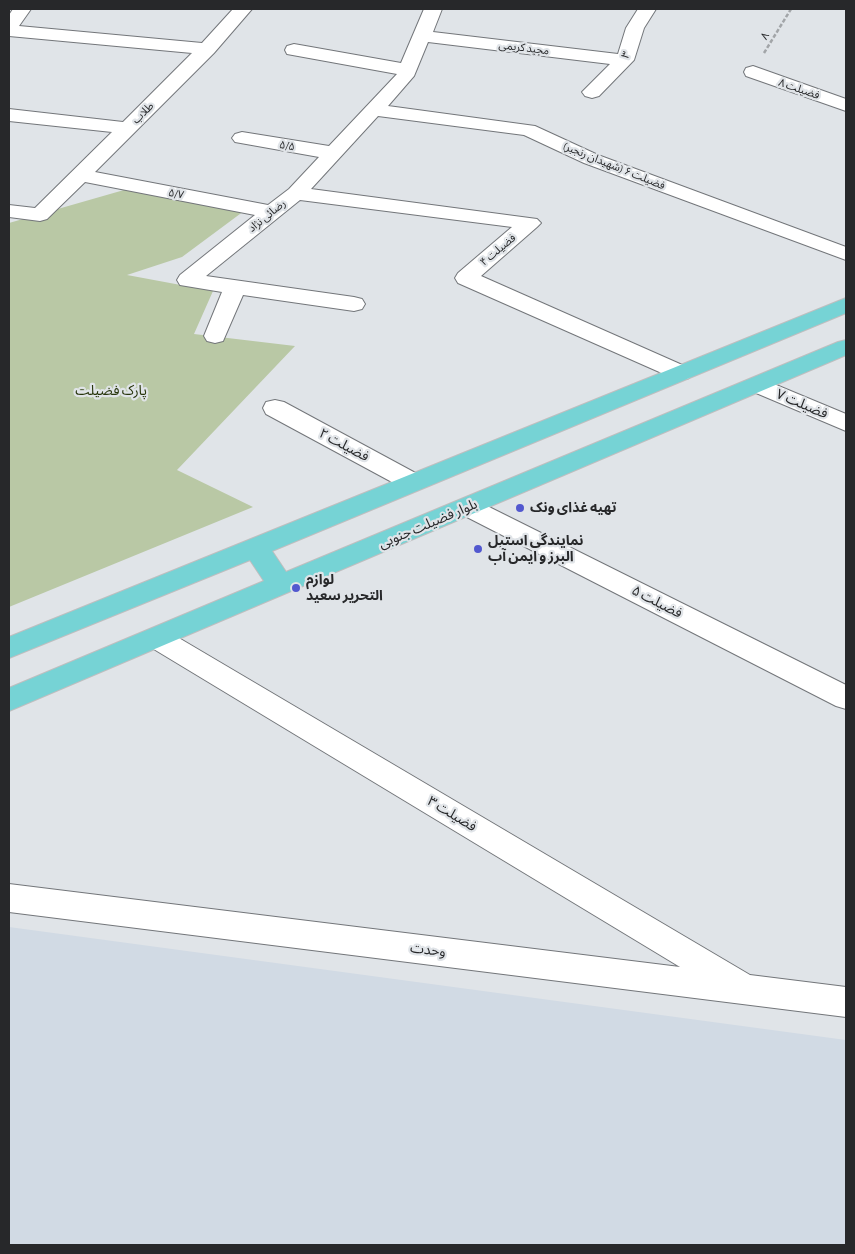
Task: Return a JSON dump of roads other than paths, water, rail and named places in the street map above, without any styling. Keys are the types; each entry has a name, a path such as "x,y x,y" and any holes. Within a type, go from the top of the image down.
{"main road":[{"path":"9,648 846,306"},
{"name":"بلوار فضیلت جنوبی","path":"9,700 846,347"},
{"path":"255,547 281,585"}],"street":[{"path":"22,9 9,29 207,49"},
{"name":"طلاب","path":"9,211 40,215 207,49 243,9"},
{"name":"رضائی نژاد","path":"354,304 188,280 296,193 405,76 434,9"},
{"name":"۳","path":"592,92 626,60 635,28 647,9"},
{"name":"مجید کریمی","path":"422,36 626,60"},
{"path":"294,50 408,70"},
{"name":"فضیلت ۸","path":"753,72 846,105"},
{"name":"فضیلت ۶ (شهیدان رنجبر)","path":"373,110 528,130 591,159 846,254"},
{"path":"9,115 128,128"},
{"name":"۵/۵","path":"242,138 333,153"},
{"name":"۵/۷","path":"80,175 271,212"},
{"name":"فضیلت ۴","path":"296,193 530,223 466,278 682,373"},
{"path":"215,336 236,287"},
{"name":"فضیلت ۷","path":"757,385 846,424"},
{"name":"فضیلت ۲","path":"275,408 412,482"},
{"name":"فضیلت ۵","path":"468,507 846,698"},
{"name":"فضیلت ۳","path":"157,638 748,989"},
{"name":"وحدت","path":"9,898 846,1002"}],"place":[{"name":"تهیه غذای ونک","path":"520,508"},
{"name":"نمایندگی استيل البرز و ایمن آب","path":"478,549"},
{"name":"لوازم التحریر سعید","path":"296,588"}],"park label":[{"name":"پارک فضیلت","path":"111,391"}]}
